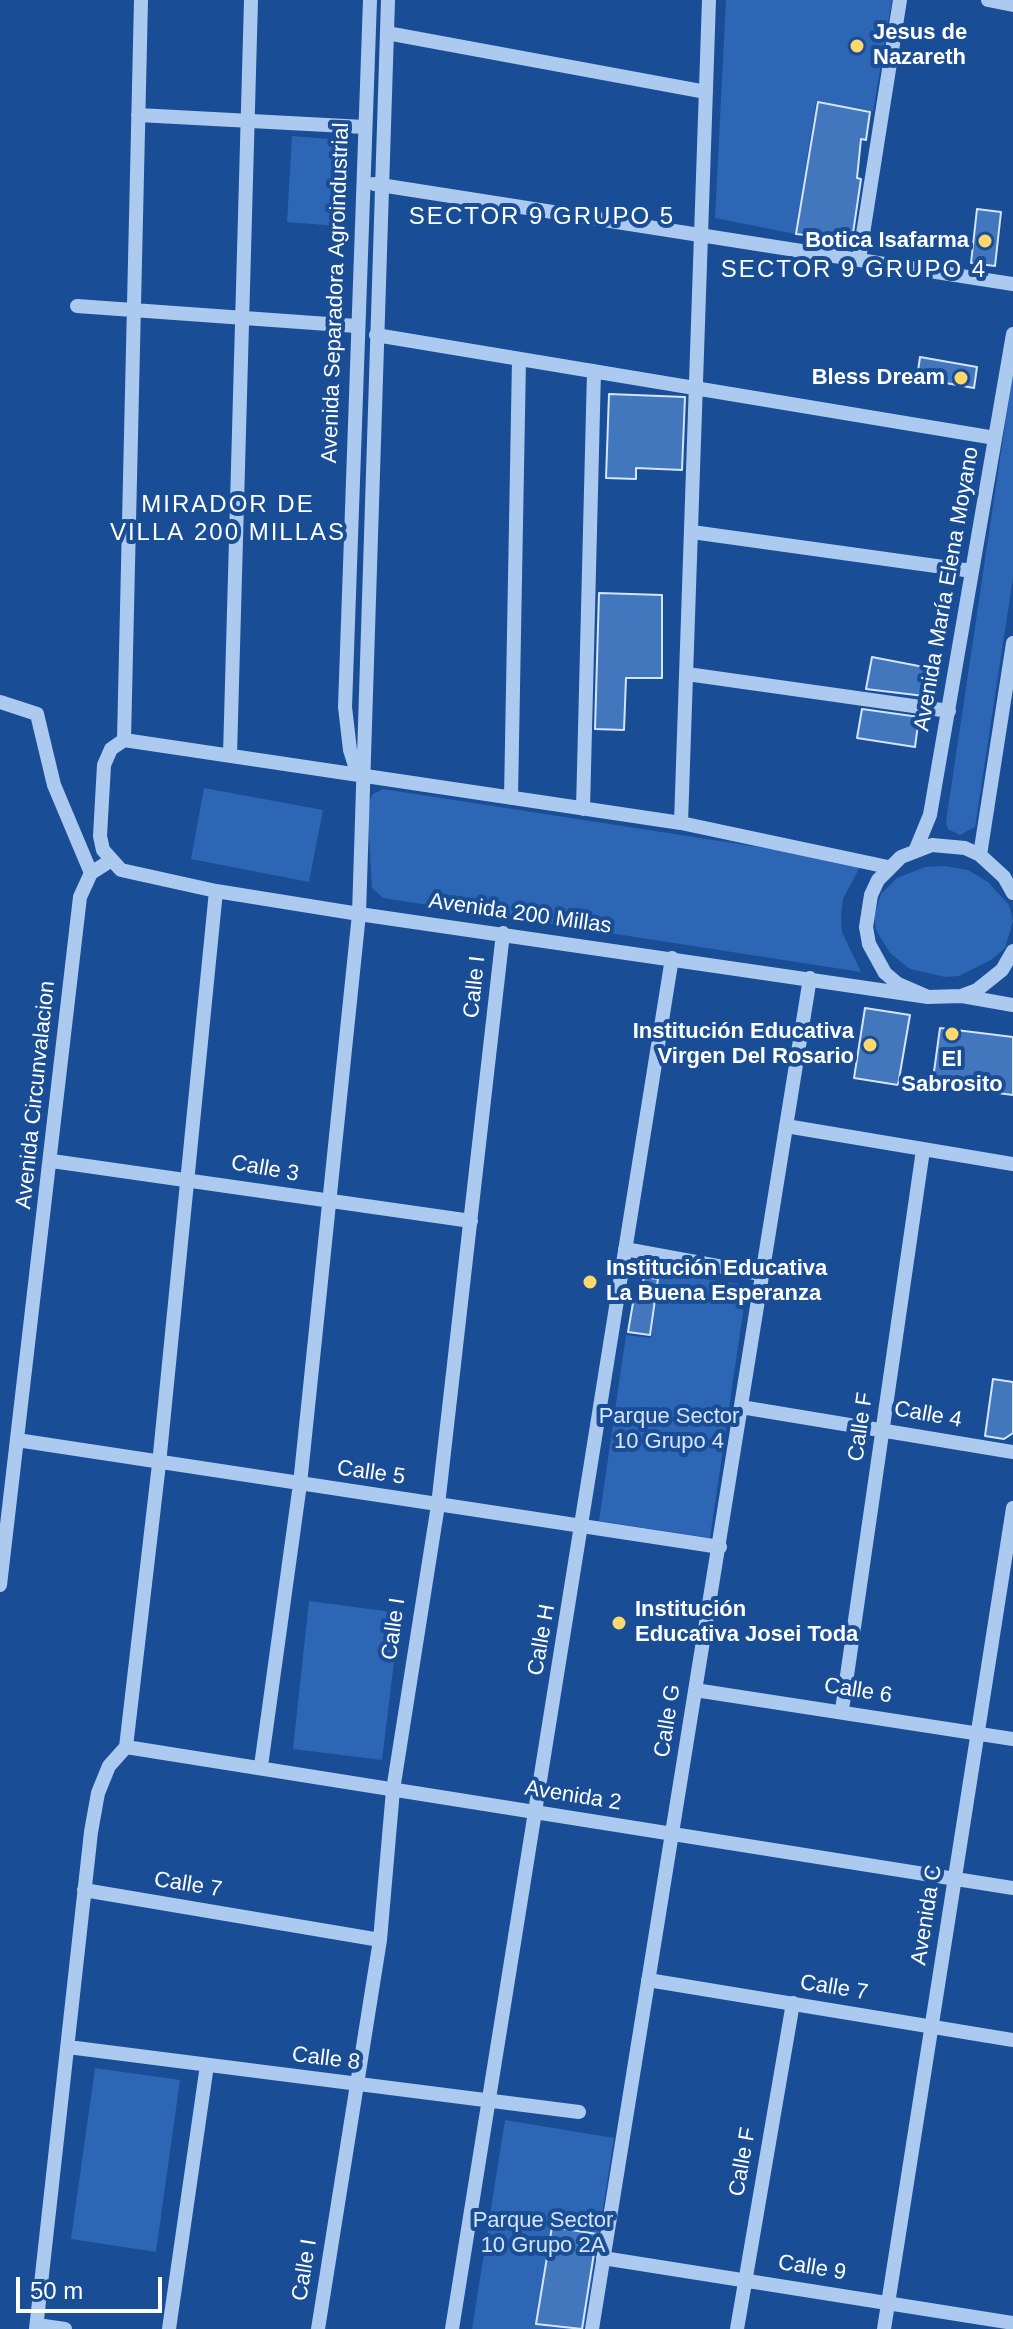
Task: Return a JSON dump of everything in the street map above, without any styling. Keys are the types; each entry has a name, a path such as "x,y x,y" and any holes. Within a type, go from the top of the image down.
{"street":[{"path":"124,740 141,0"},
{"path":"230,755 251,0"},
{"name":"Avenida Separadora Agroindustrial","path":"364,774 355,766 350,750 345,707 356,326 370,0"},
{"name":"Avenida Separadora Agroindustrial","path":"261,1766 300,1484 359,914 364,774 362,728 388,0"},
{"path":"681,823 709,0"},
{"path":"859,259 900,0"},
{"path":"988,0 1013,5"},
{"path":"387,33 706,92"},
{"path":"138,115 364,127"},
{"path":"362,183 1013,284"},
{"path":"77,306 356,326"},
{"name":"Avenida María Elena Moyano","path":"916,849 930,815 1013,334"},
{"path":"376,335 995,438"},
{"path":"511,798 519,359"},
{"path":"583,809 594,371"},
{"path":"692,532 972,571"},
{"path":"980,855 1013,643"},
{"path":"687,674 949,711"},
{"path":"0,702 37,714 54,785 91,873 110,861 100,836 104,765 111,749 124,740 681,823 888,867"},
{"path":"928,997 905,988 885,973 869,944 866,919 871,895 888,867 916,849 949,845 980,855 1009,877 1013,893"},
{"name":"Avenida 200 Millas","path":"110,861 121,870 216,891 359,914 928,997 961,996"},
{"name":"Avenida Circunvalacion","path":"0,1585 2,1540 52,1161 80,897 91,873"},
{"path":"65,2329 36,2327 84,1890 98,1793 109,1766 126,1747 159,1464 216,891"},
{"name":"Calle I","path":"318,2329 380,1940 393,1790 438,1505 503,933"},
{"path":"961,996 991,982 1013,951"},
{"name":"Calle H","path":"452,2329 584,1524 672,958"},
{"name":"Calle G","path":"592,2329 810,978"},
{"path":"961,996 1013,1005"},
{"path":"786,1126 1013,1164"},
{"name":"Calle F","path":"842,1710 923,1150"},
{"name":"Calle 3","path":"52,1161 471,1221"},
{"path":"625,1249 761,1274"},
{"name":"Calle 4","path":"741,1407 1013,1452"},
{"name":"Calle 5","path":"17,1440 720,1547"},
{"name":"Avenida C","path":"884,2329 1013,1508"},
{"name":"Calle 6","path":"695,1690 842,1710 1013,1739"},
{"name":"Avenida 2","path":"126,1747 261,1766 393,1790 1013,1888"},
{"name":"Calle 7","path":"84,1890 380,1940"},
{"name":"Calle 7","path":"648,1980 1013,2040"},
{"name":"Calle F","path":"737,2329 793,2003"},
{"name":"Calle 8","path":"68,2047 579,2112"},
{"path":"169,2329 207,2065"},
{"name":"Calle 9","path":"603,2258 1013,2323"}],"green space":[{"path":"726,0 892,0 873,111 816,102 795,234 715,218"},
{"path":"292,136 343,140 337,226 287,222"},
{"path":"1013,371 1013,578 975,827 960,835 948,829 946,822"},
{"path":"204,788 323,810 309,882 191,859"},
{"path":"383,789 862,863 843,899 841,916 842,932 861,972 383,898 372,888 367,805 373,794"},
{"path":"925,867 968,870 988,882 1009,905 1013,921 1005,948 991,960 959,976 945,977 910,969 890,953 876,930 874,916 881,894 897,878"},
{"name":"Parque Sector 10 Grupo 4","path":"660,1273 747,1285 710,1538 599,1521 626,1335 651,1338"},
{"path":"309,1601 400,1613 382,1760 293,1749"},
{"path":"95,2068 180,2080 156,2252 71,2239"},
{"name":"Parque Sector 10 Grupo 2A","path":"505,2120 614,2138 584,2329 472,2329"}],"building":[{"path":"818,102 870,112 866,140 861,139 857,178 861,179 852,240 796,234"},
{"path":"977,209 1001,212 995,266 971,263"},
{"path":"920,357 977,367 974,388 917,378"},
{"path":"609,394 685,397 682,470 636,468 636,479 606,478"},
{"path":"599,593 662,595 662,678 626,678 624,730 595,729"},
{"path":"872,657 929,668 924,696 866,689"},
{"path":"862,709 919,717 915,747 857,738"},
{"path":"865,1008 910,1015 898,1085 854,1078"},
{"path":"940,1028 1013,1037 1013,1095 990,1092 991,1087 933,1079"},
{"path":"644,1277 658,1279 650,1335 628,1332 634,1297 640,1298"},
{"path":"993,1379 1013,1382 1013,1433 1004,1439 985,1436"},
{"path":"552,2227 597,2234 582,2329 536,2324"}],"place":[{"name":"Jesus de Nazareth","path":"857,46"},
{"name":"Botica Isafarma","path":"985,241"},
{"name":"Bless Dream","path":"961,378"},
{"name":"El Sabrosito","path":"952,1034"},
{"name":"Institución Educativa Virgen Del Rosario","path":"870,1045"},
{"name":"Institución Educativa La Buena Esperanza","path":"590,1282"},
{"name":"Institución Educativa Josei Toda","path":"619,1623"}],"district":[{"name":"SECTOR 9 GRUPO 5","path":"542,217"},
{"name":"SECTOR 9 GRUPO 4","path":"854,270"},
{"name":"MIRADOR DE VILLA 200 MILLAS","path":"228,519"}]}
